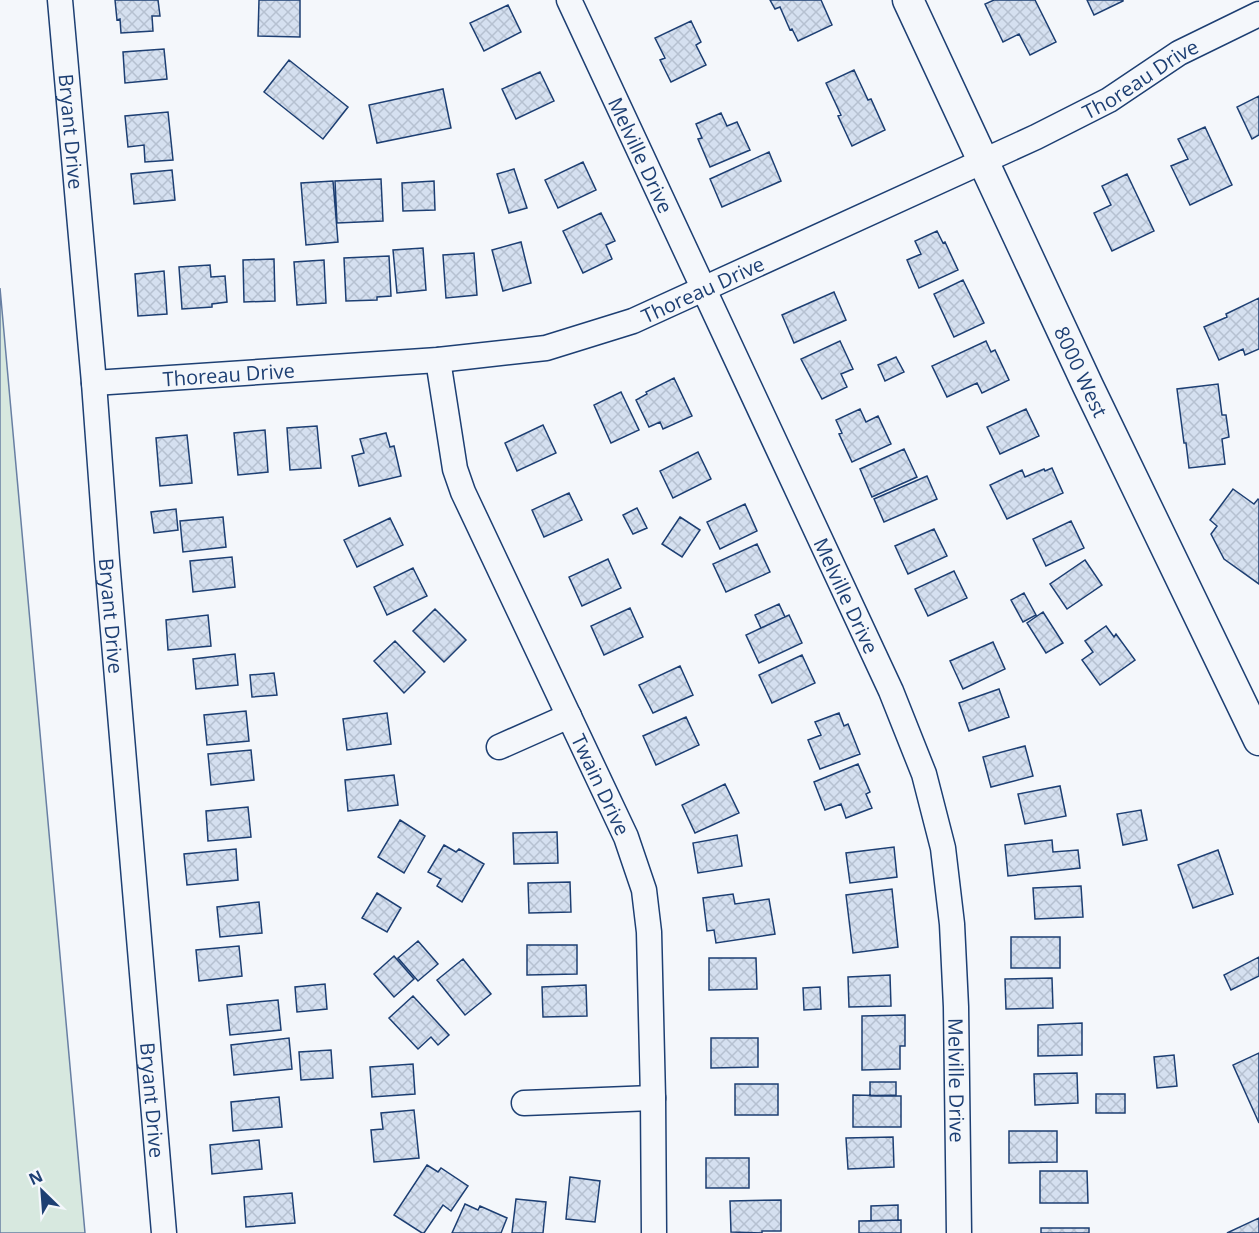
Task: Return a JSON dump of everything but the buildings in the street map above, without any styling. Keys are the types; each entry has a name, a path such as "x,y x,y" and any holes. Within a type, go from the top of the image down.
{"street":[{"name":"Bryant Drive","path":"60,0 164,1233"},
{"name":"Melville Drive","path":"569,0 891,691 924,774 943,848 952,924 956,1007 959,1233"},
{"name":"8000 West","path":"908,0 1088,386 1259,740"},
{"name":"Thoreau Drive","path":"94,383 438,360 546,348 633,321 984,162 1083,114 1109,100 1179,53 1259,14"},
{"name":"Twain Drive","path":"438,360 455,469 463,492 626,837 644,890 649,932 654,1233"},
{"path":"499,747 569,716"},
{"path":"524,1103 653,1098"}],"shaded area":[{"path":"0,288 85,1233 0,1233"}]}
